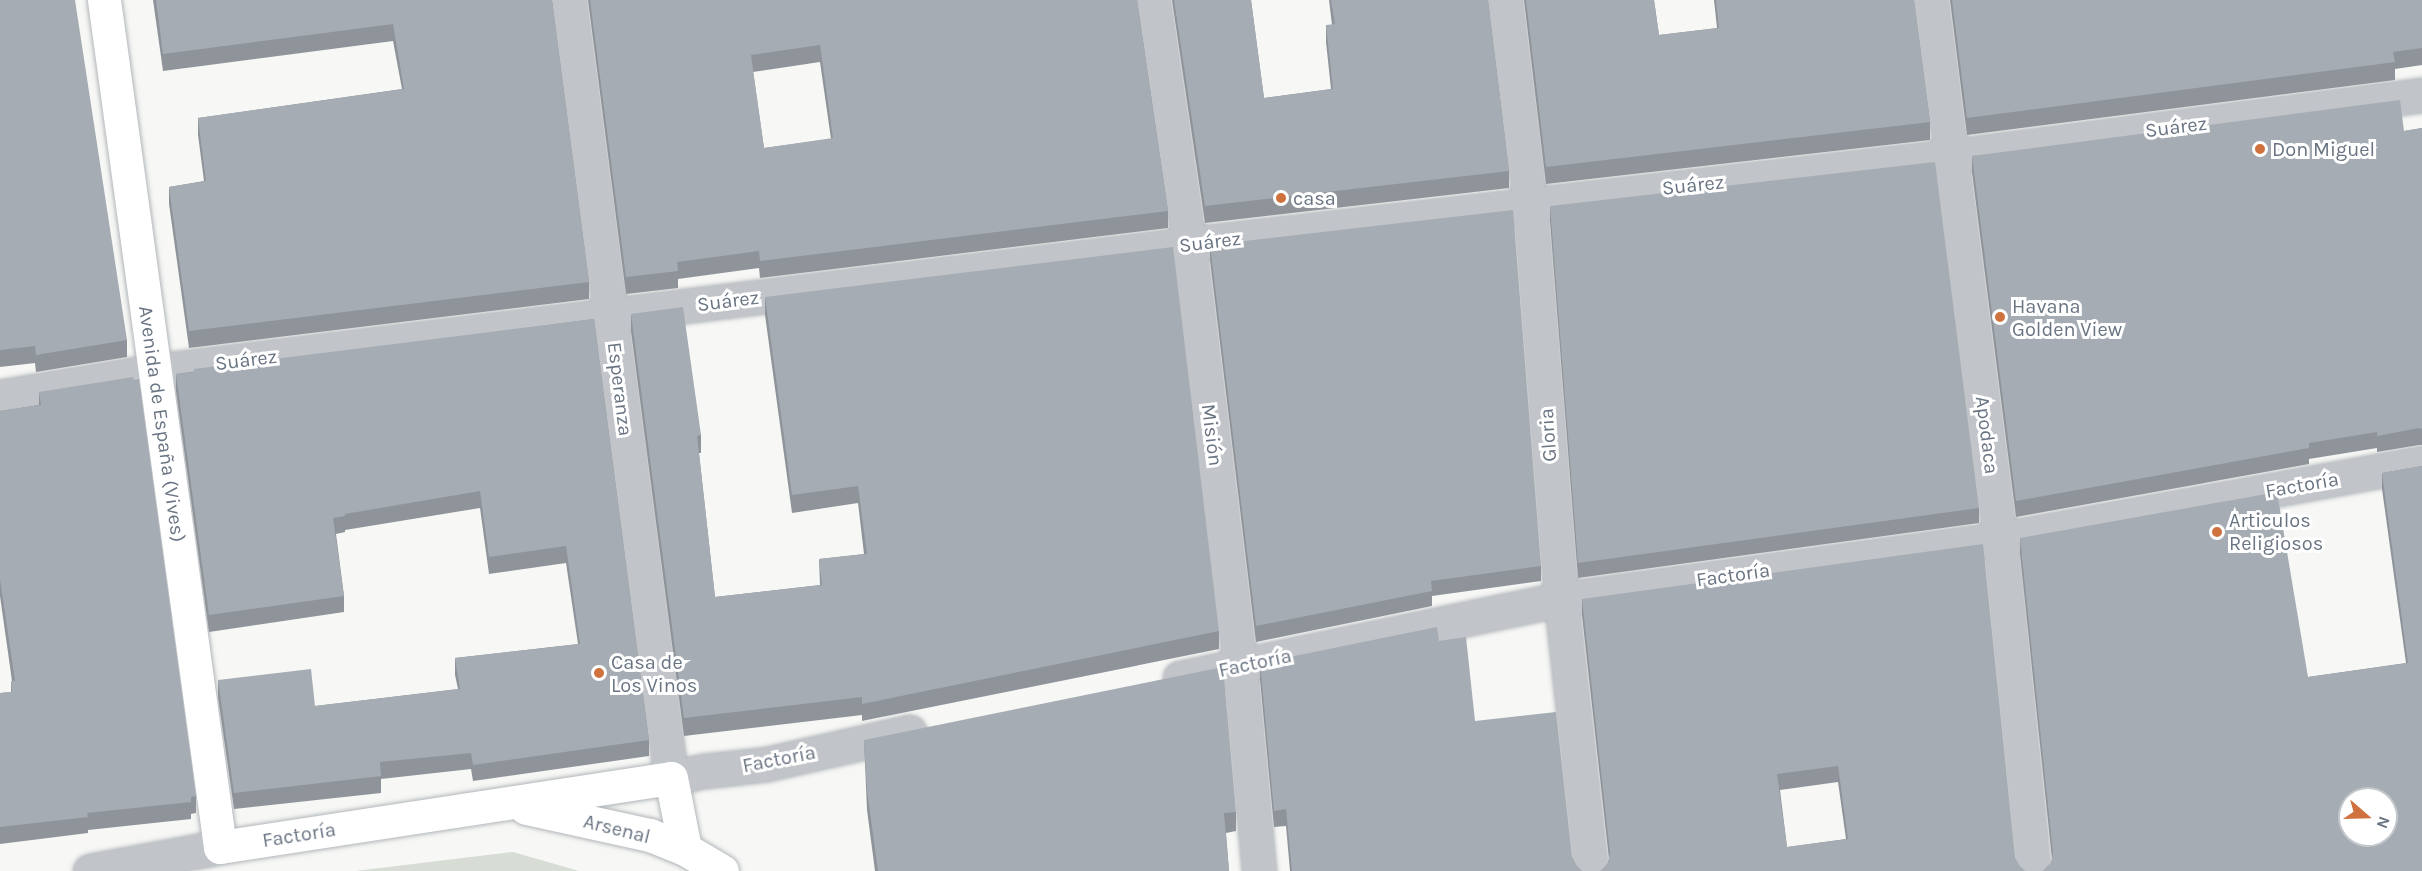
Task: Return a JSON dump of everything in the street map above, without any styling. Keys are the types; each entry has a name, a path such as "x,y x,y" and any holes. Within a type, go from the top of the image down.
{"street":[{"name":"Avenida de España (Vives)","path":"104,0 220,848"},
{"name":"Esperanza","path":"570,0 671,778"},
{"name":"Misión","path":"1153,0 1189,244 1240,666 1260,871"},
{"name":"Gloria","path":"1505,0 1530,204 1561,599 1591,871"},
{"name":"Apodaca","path":"1931,0 2000,539 2034,871"},
{"name":"Suárez","path":"0,397 154,371 1189,244 1952,156 2422,95"},
{"name":"Factoría","path":"1149,684 1561,599 2000,539 2422,463"},
{"name":"Factoría","path":"90,871 220,848 705,771 767,764 850,743 942,725"},
{"path":"671,778 686,849"},
{"name":"Arsenal","path":"505,804 650,835 686,849 722,871"}],"shaded area":[{"path":"513,852 579,871 355,871"}],"building":[{"path":"0,0 75,0 127,340 36,355 35,346 0,350"},
{"path":"156,0 552,0 589,282 189,331 169,187 206,181 198,118 404,89 393,24 163,54"},
{"path":"590,0 1137,0 1168,211 760,261 759,251 677,262 678,271 626,277","holes":["820,45 833,138 764,148 751,55"]},
{"path":"1174,0 1251,0 1264,98 1333,89 1326,25 1335,24 1331,0 1488,0 1509,171 1205,206"},
{"path":"1526,0 1654,0 1659,35 1719,28 1716,0 1914,0 1930,122 1546,167"},
{"path":"1952,0 2422,0 2422,48 2393,52 2395,62 1967,118"},
{"path":"2400,100 2404,131 2422,128 2422,429 2377,436 2377,432 2309,443 2309,448 2016,501 1972,156"},
{"path":"1935,162 1979,508 1578,563 1550,206"},
{"path":"1513,210 1541,566 1431,581 1432,591 1256,626 1210,245"},
{"path":"1173,247 1219,631 862,704 862,697 684,718 631,314 683,307 701,435 697,436 715,597 822,585 819,559 867,554 858,486 792,495 765,297"},
{"path":"594,319 649,740 473,765 471,753 380,762 381,776 234,793 218,680 311,669 315,706 460,689 455,658 580,644 566,546 489,557 480,491 333,518 344,596 209,615 176,374 194,372 194,369"},
{"path":"133,377 134,380 139,379 196,796 191,797 191,802 87,813 88,817 0,827 0,693 12,692 11,681 15,681 0,579 0,411 41,405 39,392"},
{"path":"2422,466 2422,871 2042,871 2051,863 2053,853 2020,538 2277,492 2308,677 2408,663 2382,473"},
{"path":"1983,544 2015,857 2025,871 1599,871 1608,863 1610,853 1582,599","holes":["1838,766 1848,839 1787,847 1777,774"]},
{"path":"1437,627 1439,641 1466,637 1475,721 1556,712 1572,857 1582,871 1292,871 1286,809 1274,811 1260,663"},
{"path":"1223,667 1236,812 1224,813 1229,871 878,871 867,790 864,740"}],"place":[{"name":"Don Miguel","path":"2260,149"},
{"name":"casa","path":"1281,198"},
{"name":"Havana Golden View","path":"2000,317"},
{"name":"Articulos Religiosos","path":"2217,532"},
{"name":"Casa de Los Vinos","path":"599,673"}]}
